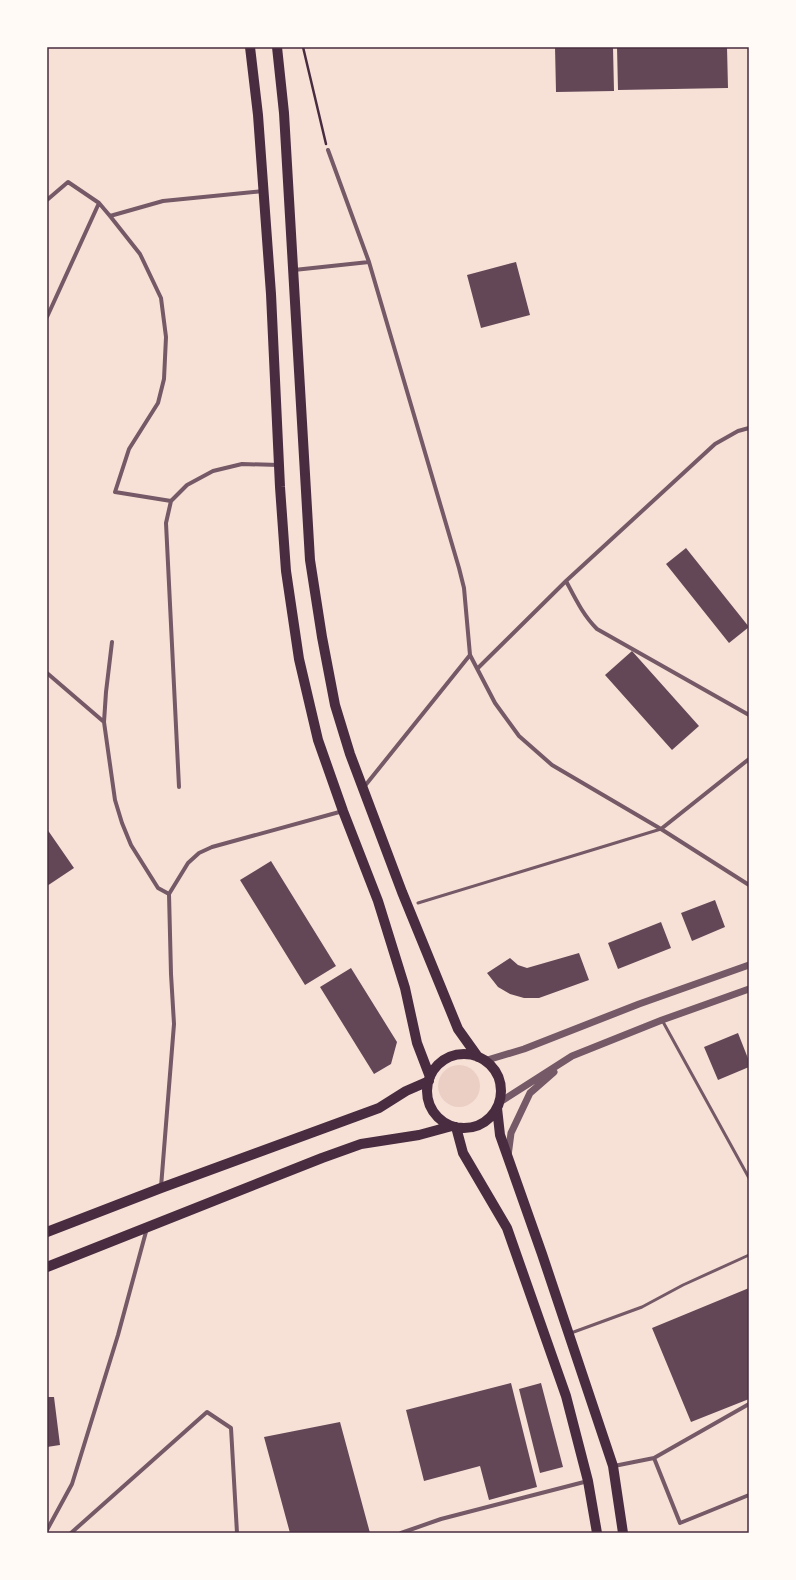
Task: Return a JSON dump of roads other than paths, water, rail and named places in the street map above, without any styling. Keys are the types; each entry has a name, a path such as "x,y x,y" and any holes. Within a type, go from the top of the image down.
{"main road":[{"path":"250,47 258,115 271,294 279,466 286,571 299,659 318,740 343,811 378,901 405,988 417,1043 429,1079"},
{"path":"277,47 284,113 310,560 322,637 335,705 350,754 402,892 458,1029 481,1059 495,1071 500,1081 501,1092 498,1105 495,1112 487,1120 478,1126 467,1128 454,1127 446,1124 437,1117 427,1098 429,1079 435,1068 450,1057 469,1055 481,1059"},
{"path":"47,1232 161,1188 379,1108 429,1079"},
{"path":"498,1105 500,1135 569,1333 613,1466 623,1533"},
{"path":"47,1267 361,1144 419,1136 454,1127"},
{"path":"454,1127 463,1153 507,1228 566,1396 588,1481 597,1533"}],"street":[{"path":"328,150 369,262 459,568 464,588 470,655 495,703 519,736 552,765 661,829 749,885"},
{"path":"47,200 68,182 99,203 140,254 161,298 166,337 164,379 158,403 129,449 115,492 171,501"},
{"path":"110,216 163,201 263,191"},
{"path":"47,317 99,203"},
{"path":"294,270 369,262"},
{"path":"478,668 566,581 714,444 731,434 749,428"},
{"path":"179,787 166,523 171,501 187,485 213,471 242,464 279,466"},
{"path":"566,581 589,621 597,629 749,715"},
{"path":"112,642 104,722 115,800 131,845 158,888 169,894"},
{"path":"363,789 470,655"},
{"path":"47,673 104,722"},
{"path":"661,829 749,759"},
{"path":"161,1188 174,1024 169,894 188,863 199,853 212,847 343,811"},
{"path":"481,1059 524,1049 639,1004 749,965"},
{"path":"498,1105 572,1056 662,1020 749,989"},
{"path":"508,1156 511,1133 530,1093 572,1056"},
{"path":"47,1530 72,1484 118,1335 148,1228"},
{"path":"613,1466 654,1458 749,1404"},
{"path":"71,1533 207,1412 231,1428 237,1533"},
{"path":"654,1458 680,1523 749,1495"},
{"path":"402,1533 441,1519 588,1481"}],"lane":[{"path":"418,903 661,829"},
{"path":"662,1020 749,1178"},
{"path":"569,1333 642,1307 683,1285 749,1255"}]}
